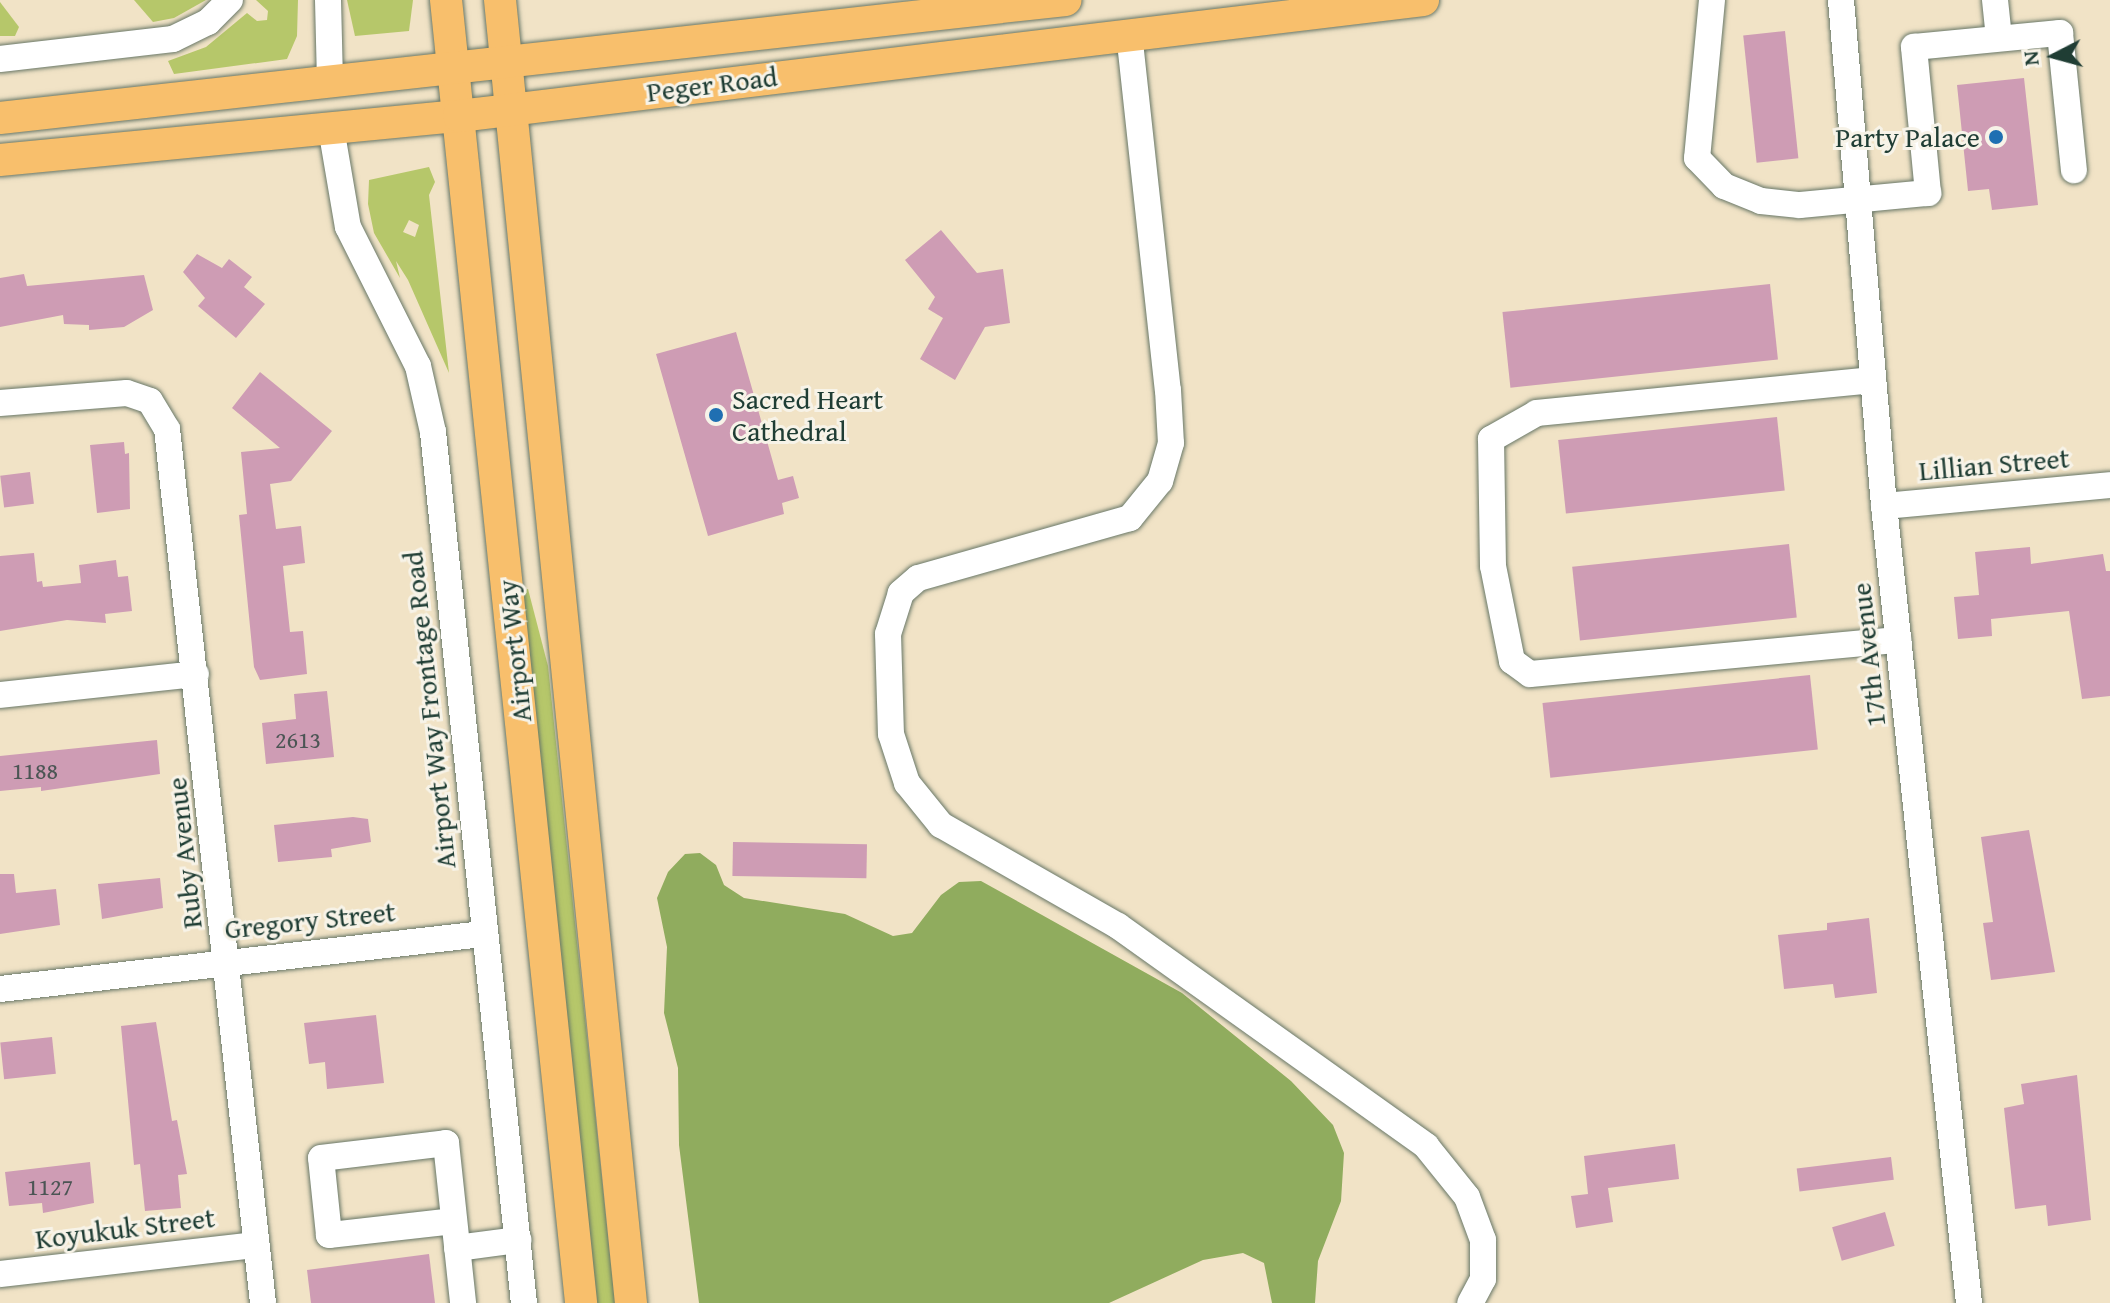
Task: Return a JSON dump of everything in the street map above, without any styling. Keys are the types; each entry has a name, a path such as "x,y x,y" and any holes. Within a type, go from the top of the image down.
{"main road":[{"name":"Airport Way","path":"446,0 581,1303"},
{"name":"Airport Way","path":"500,0 631,1303"},
{"name":"Peger Road","path":"0,118 1065,0"},
{"name":"Peger Road","path":"0,160 459,116 1411,1"}],"street":[{"path":"0,59 173,39 208,22 230,0"},
{"path":"328,0 330,80"},
{"path":"1712,0 1697,158 1724,186 1761,201 1800,205 1928,193 1914,47 2060,33 2074,170"},
{"name":"17th Avenue","path":"1841,0 1884,506 1969,1303"},
{"path":"1995,0 1999,38"},
{"path":"1129,33 1168,390 1171,443 1160,481 1130,518 918,578 901,593 888,634 891,734 907,783 941,825 1118,926 1426,1146 1467,1197 1483,1240 1483,1279 1470,1303"},
{"name":"Airport Way Frontage Road","path":"331,128 348,227 418,366 429,403 524,1303"},
{"path":"1873,380 1537,413 1491,439 1493,566 1512,661 1530,674 1898,640"},
{"name":"Ruby Avenue","path":"0,403 112,391 150,401 167,429 173,451 263,1303"},
{"name":"Lillian Street","path":"1884,506 2110,485"},
{"path":"0,695 196,674"},
{"name":"Gregory Street","path":"0,989 484,934"},
{"path":"454,1221 329,1235 321,1158 446,1143 463,1303"},
{"path":"457,1248 518,1240"},
{"name":"Koyukuk Street","path":"0,1274 256,1245"}],"green space":[{"path":"134,0 206,0 174,18 153,22"},
{"path":"256,0 298,0 297,36 287,59 174,74 168,61 206,47 247,13 257,21 267,20 268,11"},
{"path":"347,0 413,0 409,31 355,36"},
{"path":"0,2 19,27 15,36 0,36"},
{"path":"429,167 435,182 429,195 449,373 408,280 396,261 400,278 374,233 368,204 369,180","holes":["409,220 419,225 415,237 403,232"]},
{"path":"528,589 548,666 615,1303 597,1303 522,591"},
{"path":"700,853 716,865 724,885 744,898 845,914 893,936 912,933 941,895 959,882 981,881 1182,993 1291,1081 1333,1125 1344,1153 1341,1201 1318,1261 1315,1303 1272,1303 1264,1263 1243,1253 1203,1260 1109,1303 699,1303 679,1145 678,1068 664,1013 667,947 657,898 668,872 685,854"}],"building":[{"path":"1785,31 1798,158 1757,163 1743,35"},
{"name":"Party Palace","path":"2024,78 2038,205 1992,210 1989,189 1968,191 1957,85"},
{"path":"941,230 977,273 1003,269 1010,323 985,327 955,380 920,359 943,318 928,309 935,297 905,260"},
{"path":"197,254 222,268 229,259 252,277 244,287 265,304 236,338 198,306 205,298 183,272"},
{"path":"24,274 27,286 144,275 153,310 124,327 89,330 89,325 64,324 63,315 0,327 0,278"},
{"path":"1770,284 1778,360 1510,388 1502,312"},
{"name":"Sacred Heart Cathedral","path":"736,332 778,480 793,476 799,498 782,503 784,514 708,536 656,354"},
{"path":"260,372 332,431 291,481 270,484 276,529 301,526 305,563 283,566 290,632 303,631 307,674 260,680 254,667 239,515 247,514 241,452 280,448 232,408"},
{"path":"1777,417 1785,491 1566,514 1558,440"},
{"path":"124,442 125,454 129,453 130,509 97,513 90,445"},
{"path":"30,472 34,504 4,507 0,476"},
{"path":"1789,544 1797,618 1580,640 1572,567"},
{"path":"2030,547 2031,564 2103,554 2106,571 2110,571 2110,696 2082,699 2069,611 1991,619 1992,636 1958,639 1954,597 1979,595 1975,552"},
{"path":"34,553 37,582 42,581 43,587 81,583 79,565 116,560 118,577 128,576 132,611 105,614 106,623 67,620 0,631 0,556"},
{"path":"1810,675 1818,750 1550,778 1542,703"},
{"path":"327,691 334,757 266,764 262,723 296,719 294,694"},
{"path":"157,740 160,774 41,791 41,787 0,791 0,756"},
{"path":"353,817 368,819 371,842 331,849 332,857 278,862 274,825"},
{"path":"2029,830 2055,972 1991,980 1983,923 1993,922 1981,837"},
{"path":"733,842 867,844 866,878 732,876"},
{"path":"0,874 14,874 16,893 56,889 60,925 0,934"},
{"path":"160,878 163,908 102,919 98,884"},
{"path":"1869,918 1877,993 1835,998 1833,984 1784,989 1778,935 1827,930 1827,923"},
{"path":"376,1015 384,1083 327,1089 325,1062 309,1064 304,1023"},
{"path":"156,1022 172,1121 177,1120 187,1174 178,1175 181,1208 145,1211 140,1164 134,1165 121,1026"},
{"path":"52,1037 56,1074 4,1079 0,1042"},
{"path":"2077,1075 2091,1220 2048,1226 2046,1205 2015,1209 2004,1108 2024,1104 2021,1084"},
{"path":"1675,1144 1679,1179 1608,1188 1613,1222 1576,1228 1571,1196 1588,1194 1584,1156"},
{"path":"1891,1157 1894,1180 1800,1191 1797,1169"},
{"path":"90,1162 94,1203 43,1213 42,1203 9,1206 5,1172"},
{"path":"1885,1212 1895,1246 1842,1261 1832,1227"},
{"path":"429,1254 435,1303 311,1303 307,1270"}],"place":[{"name":"Party Palace","path":"1996,137"},
{"name":"Sacred Heart Cathedral","path":"716,415"}]}
